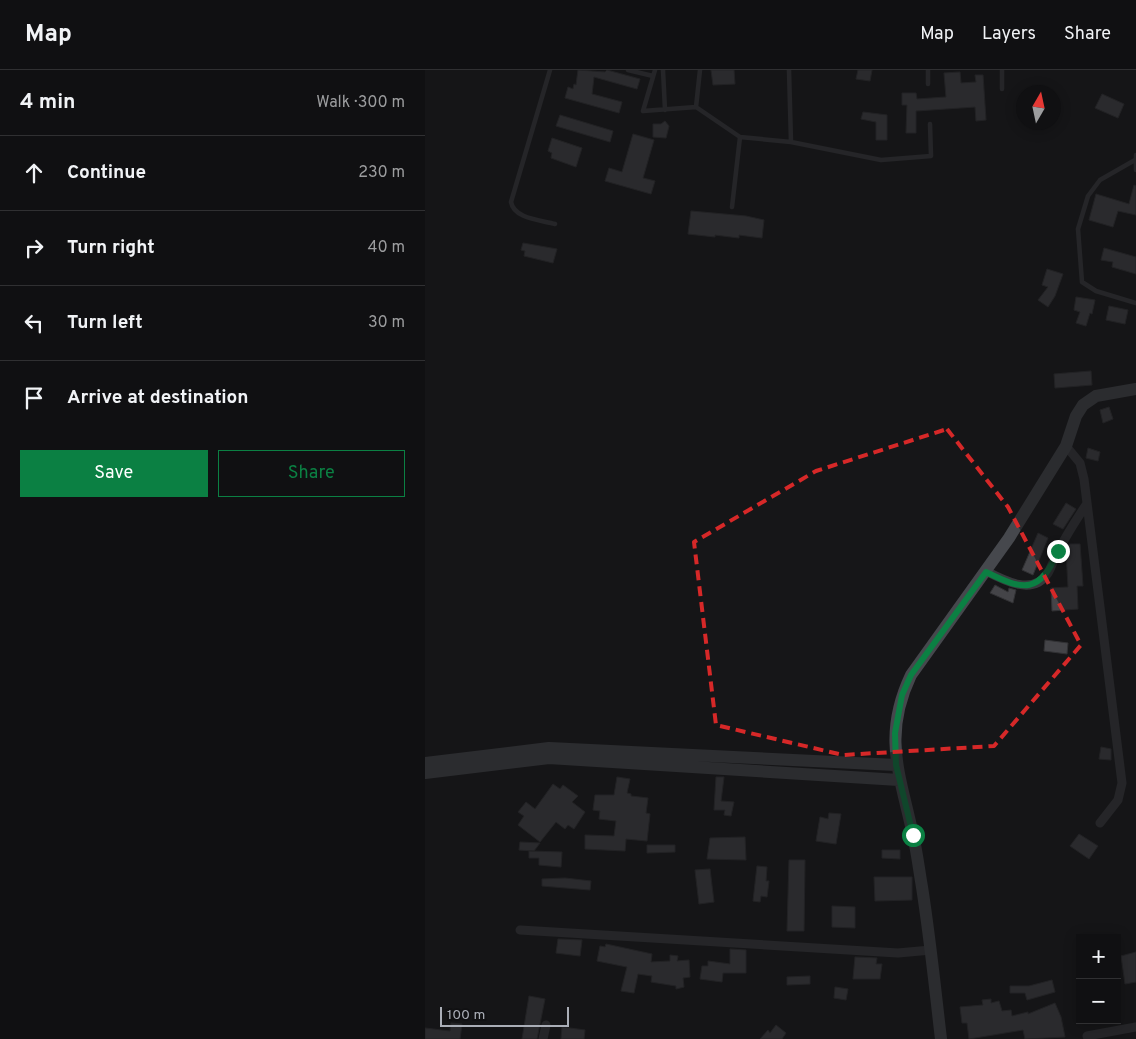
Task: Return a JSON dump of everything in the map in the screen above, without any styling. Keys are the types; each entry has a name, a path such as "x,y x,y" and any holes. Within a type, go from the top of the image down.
{"street":[{"path":"941,1039 931,950 913,835 896,765 895,733 902,695 911,675 986,572 1065,446 1076,416 1083,404 1096,396 1136,389"},
{"path":"1065,446 1080,463 1122,783 1118,800 1100,823"},
{"path":"986,572 1006,582 1019,585 1032,585 1042,580 1086,505"},
{"path":"425,764 549,748 896,765"},
{"path":"425,773 549,758 899,780"},
{"path":"520,930 898,953 931,950"},
{"path":"543,1039 546,1025"},
{"path":"1087,1036 1136,1027"}],"lane":[{"path":"550,70 511,202 512,209 517,214 555,224"},
{"path":"628,70 653,76"},
{"path":"655,70 643,111 697,107 740,137 791,142 881,160 927,158 931,156 932,152 930,124"},
{"path":"663,70 665,110"},
{"path":"697,107 700,70"},
{"path":"789,70 791,142"},
{"path":"928,70 928,84"},
{"path":"1002,70 1002,89"},
{"path":"731,207 740,137"},
{"path":"1136,154 1136,170"},
{"path":"1135,160 1100,180 1088,196 1077,229 1082,282 1096,292 1136,303"}],"highlighted area":[{"path":"947,429 1008,507 1081,645 994,746 843,755 716,725 694,542 816,471"}],"building":[{"path":"578,70 605,72 607,70 640,79 637,89 594,77 592,94 622,102 619,113 565,98 568,87 573,89 574,84 576,85"},
{"path":"711,70 734,70 735,84 713,85"},
{"path":"858,70 872,70 870,81 856,79"},
{"path":"960,72 961,83 976,82 975,75 983,75 986,120 976,121 975,107 916,111 916,133 906,133 907,105 902,105 902,93 916,93 917,99 946,97 944,73"},
{"path":"1102,94 1124,104 1118,118 1095,108"},
{"path":"863,112 887,115 887,140 876,140 876,122 861,119"},
{"path":"560,115 613,131 610,142 556,126"},
{"path":"665,121 669,126 666,138 653,137 653,124 661,124"},
{"path":"633,134 654,140 643,178 655,181 651,194 605,181 609,168 622,172"},
{"path":"552,138 582,148 576,167 551,158 552,153 548,151"},
{"path":"1134,185 1136,186 1136,215 1118,211 1113,227 1089,220 1096,194 1129,204"},
{"path":"691,211 746,216 764,220 762,238 739,235 739,238 688,234"},
{"path":"523,243 557,249 553,263 524,256 525,251 521,250"},
{"path":"1104,248 1136,257 1136,274 1112,267 1113,262 1101,260"},
{"path":"1047,269 1063,274 1055,296 1048,307 1038,300 1048,287 1042,285"},
{"path":"1076,297 1095,300 1092,314 1090,313 1086,326 1076,323 1080,312 1074,310"},
{"path":"1109,306 1128,310 1125,324 1106,320"},
{"path":"1091,371 1092,385 1055,388 1054,374"},
{"path":"1109,407 1113,419 1103,423 1100,410"},
{"path":"1088,448 1100,452 1098,461 1086,458"},
{"path":"1066,503 1076,509 1063,529 1053,524"},
{"path":"1038,533 1048,538 1033,575 1022,570"},
{"path":"1069,544 1080,544 1083,586 1077,586 1078,609 1052,611 1051,588 1068,587 1066,550"},
{"path":"995,585 1008,592 1009,588 1016,590 1013,603 990,593"},
{"path":"1045,640 1068,643 1067,654 1044,651"},
{"path":"1101,747 1111,749 1111,760 1099,759"},
{"path":"617,777 630,779 627,793 631,794 631,796 648,798 646,813 650,814 647,841 626,839 625,851 585,849 585,835 614,836 616,821 599,819 600,811 593,810 595,795 614,795"},
{"path":"716,777 724,777 721,801 734,802 731,816 724,815 725,810 714,810"},
{"path":"553,784 560,789 563,785 578,796 572,802 585,812 574,829 568,825 565,829 556,822 540,842 518,825 524,816 518,812 526,802 535,809"},
{"path":"829,813 841,814 836,844 816,841 820,817 828,819"},
{"path":"1079,834 1098,846 1089,859 1070,846"},
{"path":"745,837 746,860 707,859 710,838"},
{"path":"520,842 540,843 534,851 519,850"},
{"path":"647,845 675,845 675,852 647,853"},
{"path":"882,850 900,850 900,859 882,858"},
{"path":"529,851 562,852 561,867 539,865 539,858 529,858"},
{"path":"789,860 805,860 804,931 787,931"},
{"path":"757,866 767,867 766,881 769,881 767,897 761,896 760,902 753,901"},
{"path":"710,869 714,902 699,904 695,870"},
{"path":"874,877 912,877 912,900 875,901"},
{"path":"565,878 591,881 590,890 542,886 542,879"},
{"path":"832,906 855,907 855,928 832,927"},
{"path":"558,939 582,940 580,956 556,953"},
{"path":"606,944 652,954 651,962 670,961 670,955 678,956 677,961 689,960 690,977 683,978 684,987 676,989 676,986 651,982 652,976 638,974 634,993 621,991 627,967 597,961 600,946 605,947"},
{"path":"730,949 746,950 746,973 723,973 722,982 700,979 702,966 708,966 708,961 730,964"},
{"path":"1136,952 1136,982 1125,984 1121,956"},
{"path":"855,957 877,958 876,964 882,964 880,979 853,979"},
{"path":"810,976 810,984 787,985 787,977"},
{"path":"1052,980 1055,992 1027,1000 1025,993 1010,993 1010,986 1029,986"},
{"path":"835,987 848,989 846,1000 834,998"},
{"path":"529,996 545,999 537,1039 522,1039"},
{"path":"991,999 991,1003 999,1001 1002,1011 1011,1010 1012,1016 1028,1012 1028,1014 1055,1003 1061,1017 1065,1037 1025,1039 1023,1030 969,1039 967,1023 962,1023 960,1007 983,1005 982,1000"},
{"path":"451,1023 462,1024 460,1039 425,1039 425,1028 450,1031"},
{"path":"776,1025 786,1033 782,1039 760,1039 768,1030 770,1033"},
{"path":"562,1027 585,1030 584,1039 561,1039"}],"route":[{"path":"913,835 896,765 895,733 902,695 911,675 986,572 1006,582 1032,585 1042,580 1058,551"}]}
